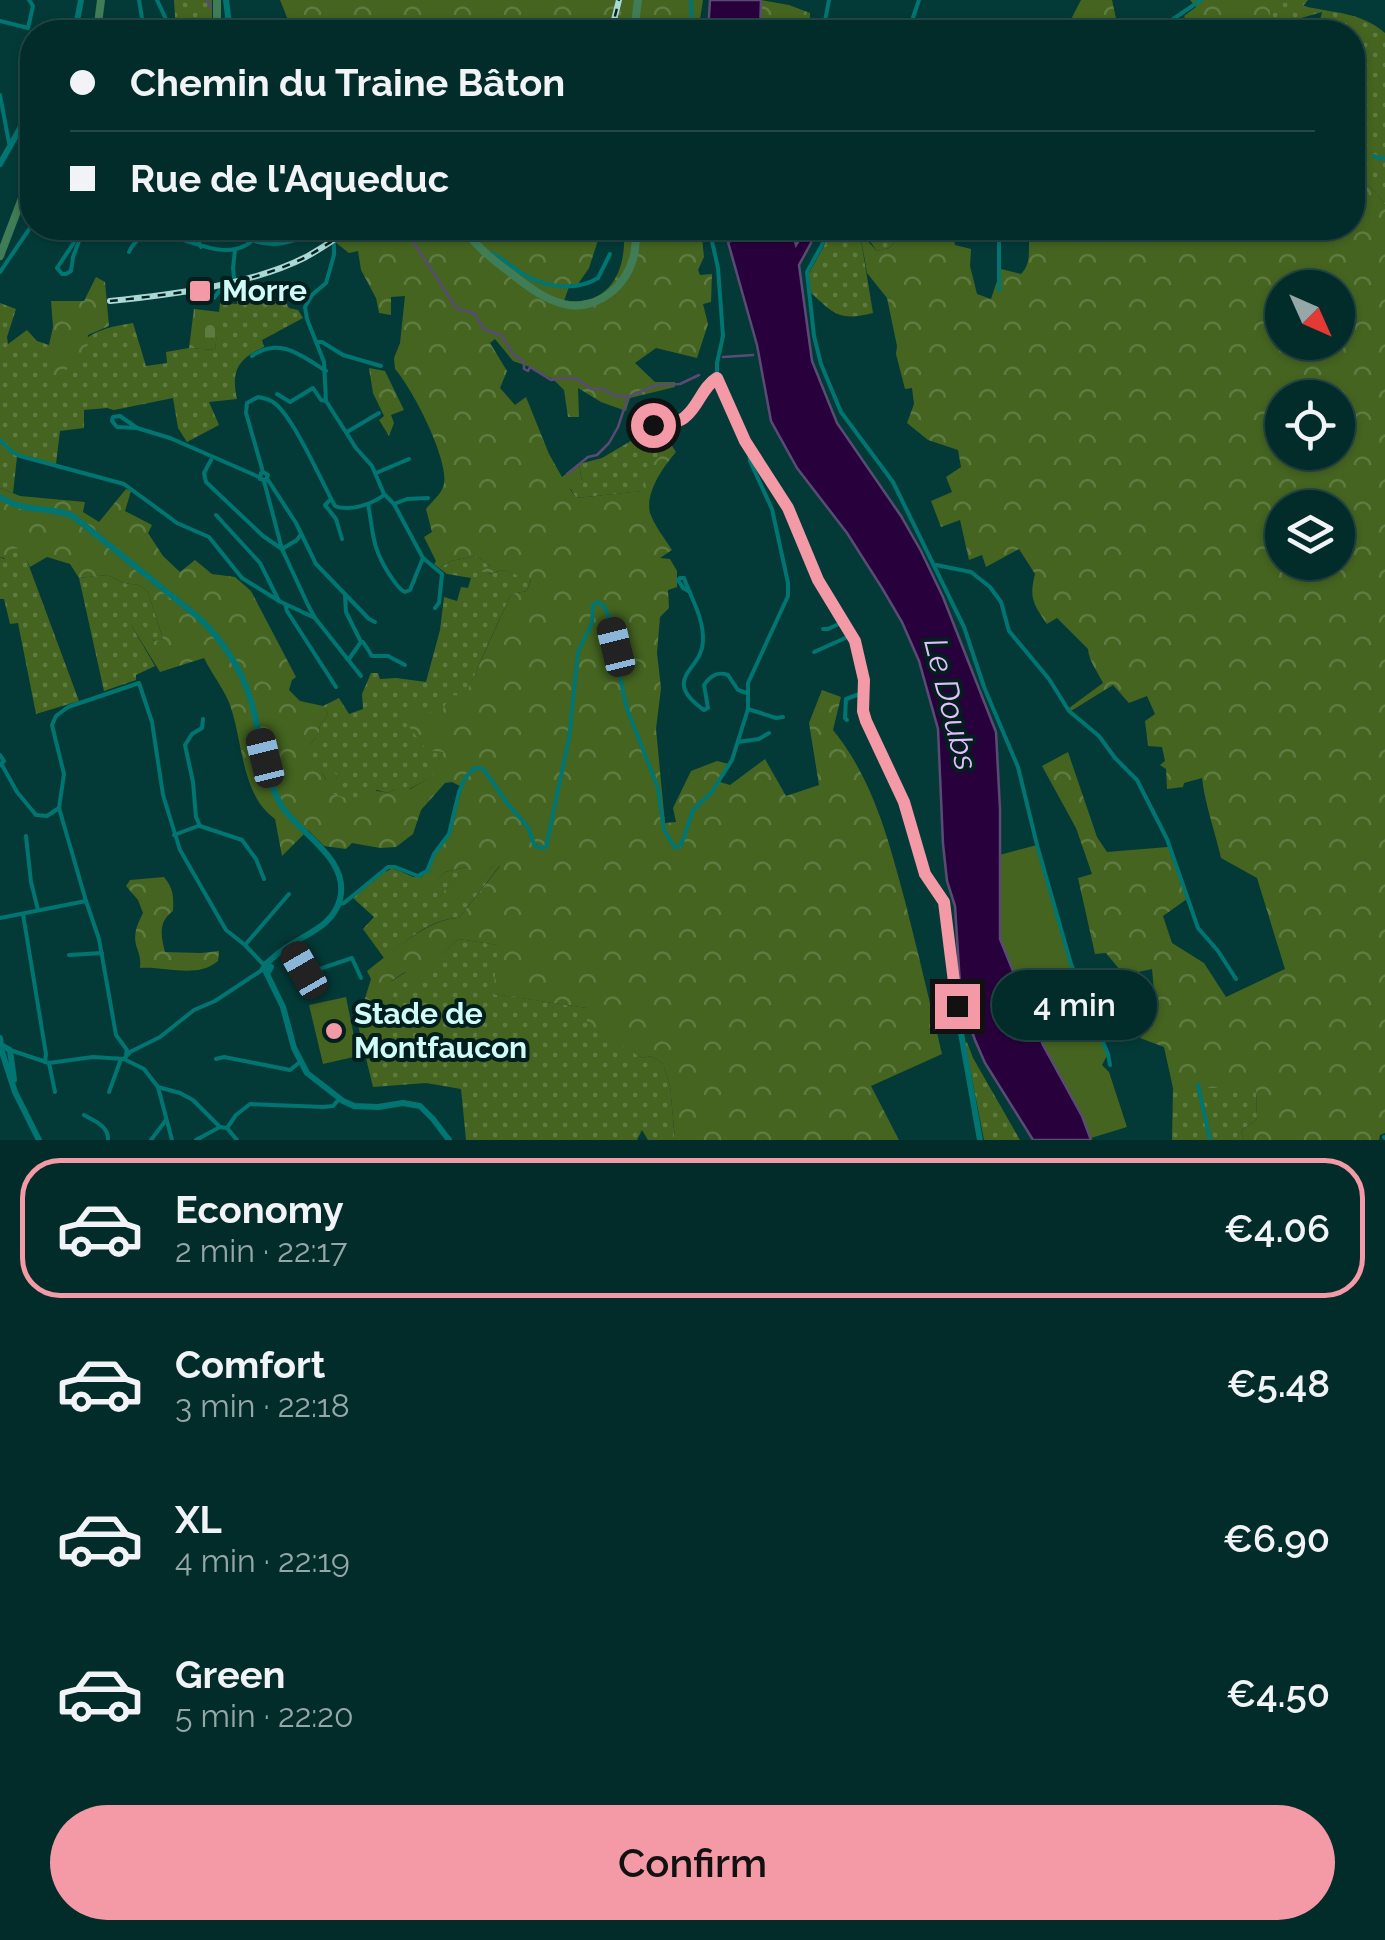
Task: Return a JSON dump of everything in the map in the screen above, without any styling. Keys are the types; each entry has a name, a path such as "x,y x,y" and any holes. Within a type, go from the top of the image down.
{"main road":[{"path":"0,256 20,204"},
{"path":"474,240 530,288 569,305 588,304 612,292 632,260 634,240"}],"street":[{"path":"1172,20 1202,0"},
{"path":"0,95 9,147"},
{"path":"0,164 20,128"},
{"path":"1374,156 1385,159"},
{"path":"0,272 21,240"},
{"path":"75,240 57,268 62,274 71,270 78,240"},
{"path":"128,252 138,240"},
{"path":"185,240 201,247 235,250 256,241 293,240"},
{"path":"198,240 201,247"},
{"path":"331,240 334,256 326,283 306,307 326,371 326,401 376,473 422,558 442,574 440,603 435,608"},
{"path":"712,240 723,336 717,378 745,441 788,508 818,580 860,654 866,721 904,802 925,874 944,902 980,1140"},
{"path":"823,240 807,272 820,364 840,412 893,482 964,627 984,687 1018,766 1071,964 1110,1064"},
{"path":"999,240 999,290"},
{"path":"195,300 214,298 220,290 235,286 235,250"},
{"path":"486,254 496,255 529,278 576,287 598,278 610,254"},
{"path":"317,342 338,353 382,366"},
{"path":"252,356 271,346 280,347 302,355 326,371"},
{"path":"632,439 653,425 683,420 717,378"},
{"path":"277,394 290,402 312,388 326,401"},
{"path":"361,676 316,618 282,549 246,413 247,403 258,397 273,402 284,414 339,508 368,504 384,494"},
{"path":"347,432 379,412"},
{"path":"138,428 263,476 316,564 375,622"},
{"path":"0,440 20,456 124,484 177,522 209,537 242,578 316,618"},
{"path":"339,904 388,867 416,875 425,873 448,834 464,778 474,768 485,771 528,827 537,846 546,846 570,738 578,652 592,623 593,605 601,602 608,615 626,706 658,788 664,830 675,848 683,841 693,810 711,793 729,766 748,709 748,683 789,590 772,510 748,455 751,449"},
{"path":"213,458 204,473 206,482 282,549"},
{"path":"376,473 409,459"},
{"path":"0,498 19,508 73,516 212,630 230,655 250,697 270,782 284,809 322,849 341,884 339,904 319,928 280,952 267,968 215,1002 194,1010 123,1059"},
{"path":"394,504 428,498"},
{"path":"331,499 325,504 336,519 342,539"},
{"path":"368,504 372,541 399,590 410,590 422,558"},
{"path":"216,515 260,563 336,687"},
{"path":"282,549 301,534"},
{"path":"936,566 970,572 990,588 1000,602 1009,631 1049,679 1069,711 1099,736 1134,775 1179,869 1198,928 1236,979"},
{"path":"690,592 703,644 685,675 687,693 700,708 708,708 704,686 718,673 728,675 738,690 746,693"},
{"path":"345,596 349,618 372,656 388,656 405,665"},
{"path":"300,612 308,605"},
{"path":"823,629 844,621"},
{"path":"814,652 852,635"},
{"path":"350,659 360,638"},
{"path":"109,1092 127,1050 116,1035 102,953 59,808 64,774 52,725 68,707 138,683 152,722 162,795 180,850 226,930 267,968 307,1073 354,1106 420,1106 449,1140"},
{"path":"848,720 846,699 864,692"},
{"path":"748,709 783,717"},
{"path":"200,826 185,745 202,728 202,719"},
{"path":"738,742 769,733"},
{"path":"0,756 17,792 36,816 52,814 59,808"},
{"path":"174,835 200,826 242,840 264,879"},
{"path":"26,836 30,882 38,910"},
{"path":"246,946 289,894"},
{"path":"0,918 86,901"},
{"path":"22,912 55,1092"},
{"path":"290,945 308,973 352,958 361,978"},
{"path":"70,955 102,953"},
{"path":"39,1140 15,1092 4,1060 4,1045 47,1063 92,1057 123,1059 144,1070 158,1087 172,1140"},
{"path":"216,1059 224,1057 290,1070 300,1062"},
{"path":"1198,1086 1210,1140"},
{"path":"158,1087 186,1096 237,1140"},
{"path":"227,1128 250,1104 324,1108 333,1106 340,1098"},
{"path":"84,1115 101,1124 109,1134 108,1140"},
{"path":"151,1140 167,1119"},
{"path":"196,1140 220,1127"}],"green space":[{"path":"174,0 212,0 212,20 175,20"},
{"path":"280,0 703,0 700,20 288,20"},
{"path":"761,0 810,13 810,20 760,20"},
{"path":"1081,0 1112,0 1116,20 1071,20"},
{"path":"1190,0 1270,0 1270,20 1186,20 1184,16 1196,7"},
{"path":"1270,0 1308,0 1303,6 1363,20 1320,20 1322,12 1294,20 1270,20"},
{"path":"1365,21 1385,33 1385,205 1365,184"},
{"path":"1365,184 1385,205 1385,1133 1379,1140 1244,1140 1241,1131 1257,1119 1256,1088 1173,1088 1164,1047 1140,1038 1153,1020 1149,1003 1155,1001 1152,969 1124,975 1106,953 1095,954 1078,878 1092,874 1076,828 1042,766 1068,752 1097,837 1107,852 1168,847 1187,899 1163,916 1172,943 1204,963 1226,997 1285,969 1257,878 1221,858 1202,778 1167,789 1166,769 1160,765 1165,761 1162,747 1148,746 1145,721 1155,714 1147,696 1129,703 1113,685 1071,711 1069,708 1103,683 1088,649 1057,618 1047,624 1038,611 1032,595 1035,574 1019,549 986,567 982,555 969,560 960,520 941,527 931,501 952,492 946,477 961,467 958,450 928,440 907,423 914,404 912,388 905,389 887,298 867,273 861,240 867,240 877,251 889,248 897,240 954,240 955,245 971,249 970,266 977,294 991,299 1001,269 1021,274 1029,240 1365,240"},
{"path":"598,240 589,268 578,284 570,284 564,301 580,301 593,298 612,284 622,261 624,240 702,240 704,257 698,270 700,275 712,274 711,302 703,304 708,324 697,358 656,348 635,363 655,382 675,382 675,387 630,398 626,411 578,388 579,417 568,417 564,390 554,380 513,361 495,339 490,343 507,371 500,388 515,405 526,397 562,477 579,464 582,482 570,489 576,498 642,491 652,464 676,452 657,480 649,505 654,522 672,550 660,558 670,559 677,571 677,587 668,590 669,608 660,617 657,653 661,688 656,729 665,823 676,822 673,808 691,771 717,761 729,764 720,782 730,785 765,759 786,796 819,785 809,723 822,690 841,697 833,730 859,769 886,833 942,1054 871,1086 899,1140 675,1140 670,1086 663,1064 651,1056 642,1058 587,1023 587,1008 493,994 498,945 458,939 414,981 405,972 391,981 394,1002 357,1021 356,1012 362,1008 371,979 367,971 423,930 459,918 500,866 492,867 460,905 439,897 466,867 445,872 423,894 393,868 413,877 427,872 451,832 462,787 445,783 421,810 413,834 396,847 352,843 346,849 324,846 308,830 282,856 275,819 264,809 250,783 229,702 204,658 160,672 131,625 142,624 154,641 163,639 148,592 139,585 107,575 79,578 70,564 47,557 30,567 21,548 12,549 12,560 0,557 0,488 20,496 85,502 83,512 99,522 126,489 131,491 125,511 152,525 148,533 180,572 195,560 212,574 235,577 251,591 296,677 289,690 300,701 323,706 328,714 310,751 326,780 330,771 338,775 331,793 358,802 367,793 410,789 433,776 443,752 427,750 403,719 407,713 441,712 451,695 465,696 511,594 527,591 531,580 503,570 488,574 481,571 490,566 477,556 451,561 439,568 434,564 424,537 432,532 426,509 443,488 444,473 428,424 395,369 405,296 391,297 391,315 379,313 376,298 361,270 358,251 349,253 335,242"},
{"path":"826,240 861,240 873,313 837,314 809,291 809,273"},
{"path":"869,240 897,240 889,248 877,251"},
{"path":"96,277 105,282 109,326 88,335 87,349 56,380 49,378 51,301 84,301"},
{"path":"277,286 289,308 298,310 303,318 262,340 264,347 242,361 236,373 237,399 209,402 219,425 187,442 178,428 173,398 114,410 84,410 84,428 60,431 56,464 17,457 13,493 0,488 0,303 16,309 8,344 27,330 37,341 49,345 49,378 93,334 133,323 146,366 167,363 166,352 189,348 215,350 220,303 237,304 237,287"},
{"path":"194,309 220,312 215,350 189,348"},
{"path":"369,368 385,371 404,410 391,415 394,423 389,436 379,420 384,416 373,393"},
{"path":"634,439 636,443 670,443 676,452 653,465 643,491 576,498 570,488 582,482 579,464 602,458"},
{"path":"22,547 79,701 36,714 18,623 10,624 4,599 0,599 0,557 4,559 12,548"},
{"path":"477,556 491,567 482,571 489,574 503,570 531,579 527,591 511,594 434,776 409,789 388,793 377,790 358,803 330,793 338,775 327,781 309,752 328,714 323,706 339,698 349,714 363,709 362,694 371,673 378,673 380,679 426,682 444,597 457,601 461,587 468,588 471,578 447,574 439,568 451,561"},
{"path":"107,575 139,585 148,592 163,639 155,641 131,625 155,666 136,675 136,680 104,691 79,578"},
{"path":"1037,845 1077,982 1108,1054 1102,1065 1109,1072 1127,1127 1091,1138 1043,1045 1000,939 999,855"},
{"path":"501,864 459,918 429,926 384,958 363,929 374,917 353,898 393,868 423,893 445,872 467,867 440,896 459,904 492,867"},
{"path":"164,877 173,901 173,911 162,929 165,952 219,951 218,961 210,966 191,971 140,968 135,936 143,913 126,886 130,880"},
{"path":"458,939 499,945 494,994 587,1008 622,1044 642,1058 651,1056 663,1064 670,1086 675,1140 648,1140 642,1130 637,1140 466,1140 461,1089 426,1083 373,1087 357,1021 394,1002 390,982 406,972 414,980"},
{"name":"Stade de Montfaucon","path":"346,997 358,1056 323,1064 309,1005"},
{"path":"967,1042 973,1058 1020,1140 984,1140"},
{"path":"1173,1088 1256,1088 1257,1119 1241,1131 1244,1140 1172,1140"}],"water":[{"path":"710,0 761,0 760,20 709,20"},
{"name":"Le Doubs","path":"795,240 796,245 799,240 812,240 799,265 812,361 837,423 921,551 996,732 1000,939 1043,1045 1091,1140 1033,1140 975,1040 961,1000 955,906 947,881 943,844 938,729 919,661 882,588 847,533 797,468 771,421 757,345 728,242"}],"waterway":[{"path":"207,0 211,8"},
{"path":"412,240 457,309 474,313 484,329 501,335 528,371 530,367 551,380 577,379 591,389 628,397 656,385 680,384 699,375"},
{"path":"723,357 753,355"},
{"path":"567,474 609,443 628,397"}],"railway":[{"path":"614,20 619,0"},
{"path":"110,301 236,282 284,267 333,240"}],"place":[{"name":"Morre","path":"200,291"},
{"name":"Stade de Montfaucon","path":"334,1031"}],"route":[{"path":"653,425 683,420 717,378 745,441 788,508 818,580 858,647 866,721 904,802 925,874 944,902 957,1006"}]}
